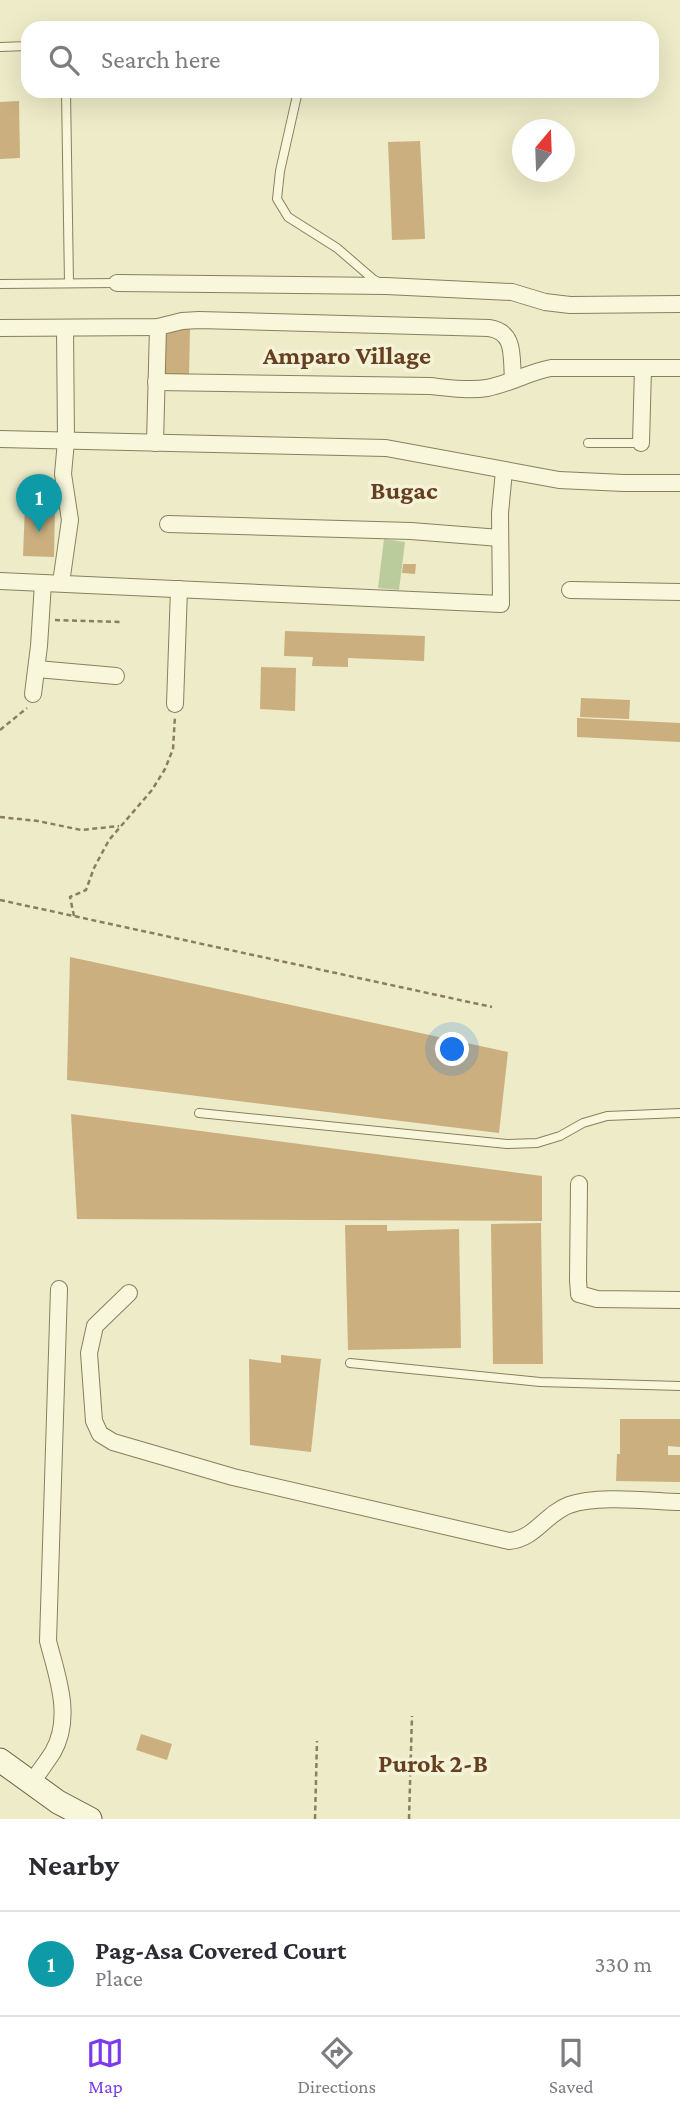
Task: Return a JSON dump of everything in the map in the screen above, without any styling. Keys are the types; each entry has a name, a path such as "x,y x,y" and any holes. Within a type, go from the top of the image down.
{"street":[{"path":"117,283 386,286 512,292 545,302 570,305 680,304"},
{"path":"0,328 158,327 182,321 225,320 498,329 505,333 509,340 513,379"},
{"path":"155,443 158,327"},
{"path":"61,583 70,520 63,474 66,441 65,328"},
{"path":"156,382 469,389 485,388 551,368 680,368"},
{"path":"641,443 643,368"},
{"path":"0,439 386,448 559,481 680,482"},
{"path":"0,581 501,604 500,499 504,471"},
{"path":"168,524 411,531 500,538"},
{"path":"33,694 42,620 43,583"},
{"path":"175,704 179,589"},
{"path":"570,590 680,592"},
{"path":"37,669 116,676"},
{"path":"579,1184 579,1294 597,1299 680,1300"},
{"path":"31,1784 54,1750 63,1718 61,1692 48,1641 59,1289"},
{"path":"130,1293 95,1326 89,1353 94,1421 100,1434 113,1442 233,1477 509,1541 520,1540 552,1514 570,1504 594,1500 680,1502"},
{"path":"0,1760 58,1802 90,1819"}],"lane":[{"path":"0,47 21,46"},
{"path":"66,98 69,283"},
{"path":"296,98 278,182 277,199 288,217 337,248 373,279 386,286"},
{"path":"0,284 117,283"},
{"path":"587,443 641,443"},
{"path":"199,1113 508,1144 537,1143 560,1136 583,1123 607,1116 680,1113"},
{"path":"350,1363 540,1382 680,1386"}],"path":[{"path":"42,620 123,622"},
{"path":"0,730 22,714 33,694"},
{"path":"74,916 70,897 88,887 94,868 119,826 152,790 165,769 173,749 175,704"},
{"path":"0,817 81,830 119,826"},
{"path":"0,900 492,1007"},
{"path":"409,1819 412,1716"},
{"path":"315,1819 317,1741"}],"green space":[{"path":"384,539 405,542 399,590 378,588"}],"building":[{"path":"19,101 20,158 0,159 0,102"},
{"path":"420,141 425,239 392,240 388,142"},
{"path":"161,328 190,329 189,377 159,376"},
{"path":"25,506 55,507 54,557 23,556"},
{"path":"403,564 416,564 415,574 402,573"},
{"path":"285,631 425,636 424,661 348,658 348,667 312,666 313,657 284,656"},
{"path":"261,667 296,668 295,711 260,709"},
{"path":"581,698 630,700 629,719 580,717"},
{"path":"577,718 680,723 680,742 577,737"},
{"path":"70,957 508,1052 499,1133 67,1080"},
{"path":"71,1114 542,1176 542,1221 77,1219"},
{"path":"541,1223 543,1364 493,1364 491,1224"},
{"path":"345,1225 387,1225 387,1231 459,1229 461,1348 348,1350"},
{"path":"281,1355 321,1359 311,1452 250,1445 249,1359 281,1363"},
{"path":"620,1419 680,1419 680,1447 668,1446 668,1455 680,1455 680,1482 616,1481 617,1454 620,1454"},
{"path":"141,1734 172,1744 167,1760 136,1750"}],"place":[{"name":"Pag-Asa Covered Court","path":"39,532"}],"district":[{"name":"Amparo Village","path":"347,355"},
{"name":"Bugac","path":"404,490"},
{"name":"Purok 2-B","path":"433,1763"}]}
